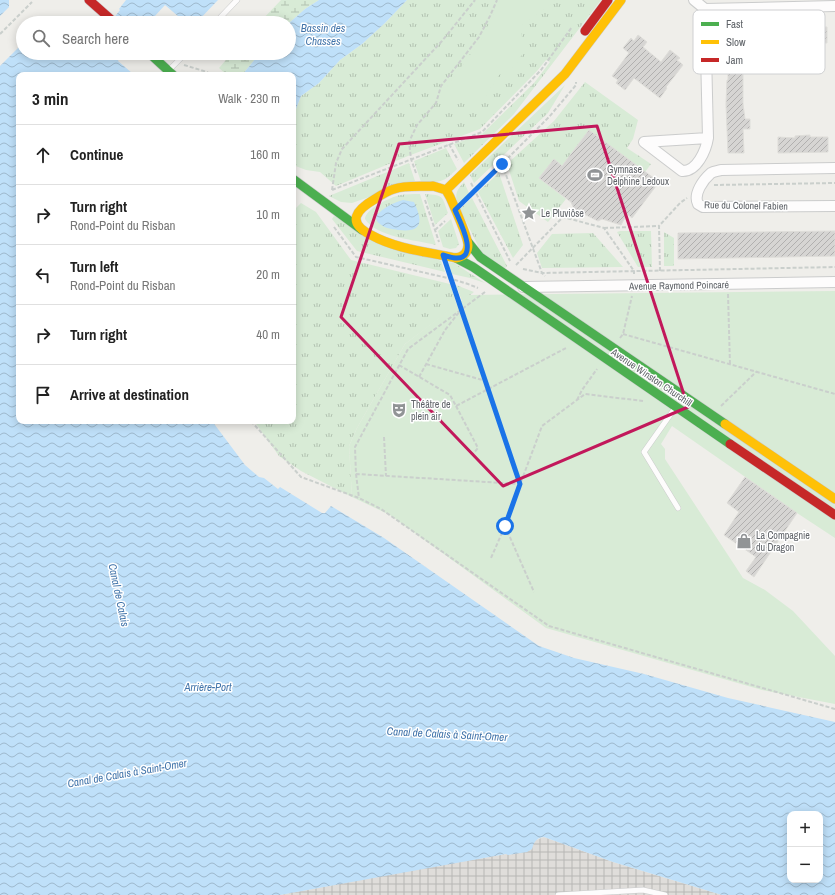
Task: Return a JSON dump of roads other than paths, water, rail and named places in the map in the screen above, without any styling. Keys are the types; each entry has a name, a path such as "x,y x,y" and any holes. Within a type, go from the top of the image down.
{"street":[{"path":"89,0 107,16"},
{"path":"582,36 608,0"},
{"path":"296,181 322,199 336,206 353,208 392,189 438,187 446,190 534,103 566,74 621,0"},
{"path":"694,0 705,9 835,6"},
{"path":"157,60 170,72"},
{"path":"534,103 560,66"},
{"path":"707,74 708,138 704,152 694,167 686,171 682,171 644,142 708,138"},
{"name":"Rue du Colonel Fabien","path":"835,168 721,170 713,172 696,195 696,201 703,207 835,206"},
{"name":"Avenue Winston Churchill","path":"446,190 468,242 480,257 835,499"},
{"name":"Avenue Winston Churchill","path":"322,199 363,230 380,240 456,258 473,267 835,515"},
{"path":"353,208 357,212 356,219 363,230"},
{"path":"456,258 467,252 468,242"},
{"name":"Avenue Raymond Poincaré","path":"523,287 835,282"}],"lane":[{"path":"222,16 237,0"},
{"path":"172,72 179,60"},
{"path":"676,407 644,452 678,508"},
{"path":"558,895 643,890 665,895"}],"water":[{"path":"0,0 9,0 9,7 0,16"},
{"path":"126,0 218,0 203,16 178,16 165,5 155,16 115,16 120,10 119,9"},
{"name":"Bassin des Chasses","path":"319,0 407,0 362,44 340,60 319,83 301,96 296,109 296,72 244,72 254,60 296,60 296,17"},
{"name":"Arrière-Port","path":"16,50 16,60 118,60 131,72 16,72 16,424 214,424 245,465 259,477 264,478 278,489 280,487 322,513 325,513 331,506 384,538 539,646 574,658 644,674 728,698 835,722 835,895 722,895 613,862 544,837 537,839 532,849 527,852 506,854 280,895 0,895 0,66"},
{"path":"403,200 414,202 419,215 419,224 412,230 398,230 386,227 376,220 376,216 388,206"}],"place":[{"name":"Gymnase Delphine Ledoux","path":"595,175"},
{"name":"Le Pluviôse","path":"529,213"},
{"name":"Théâtre de plein air","path":"399,410"},
{"name":"La Compagnie du Dragon","path":"744,541"}],"water label":[{"name":"Canal de Calais","path":"119,595"},
{"name":"Canal de Calais à Saint-Omer","path":"447,734"},
{"name":"Canal de Calais à Saint-Omer","path":"127,773"}]}
